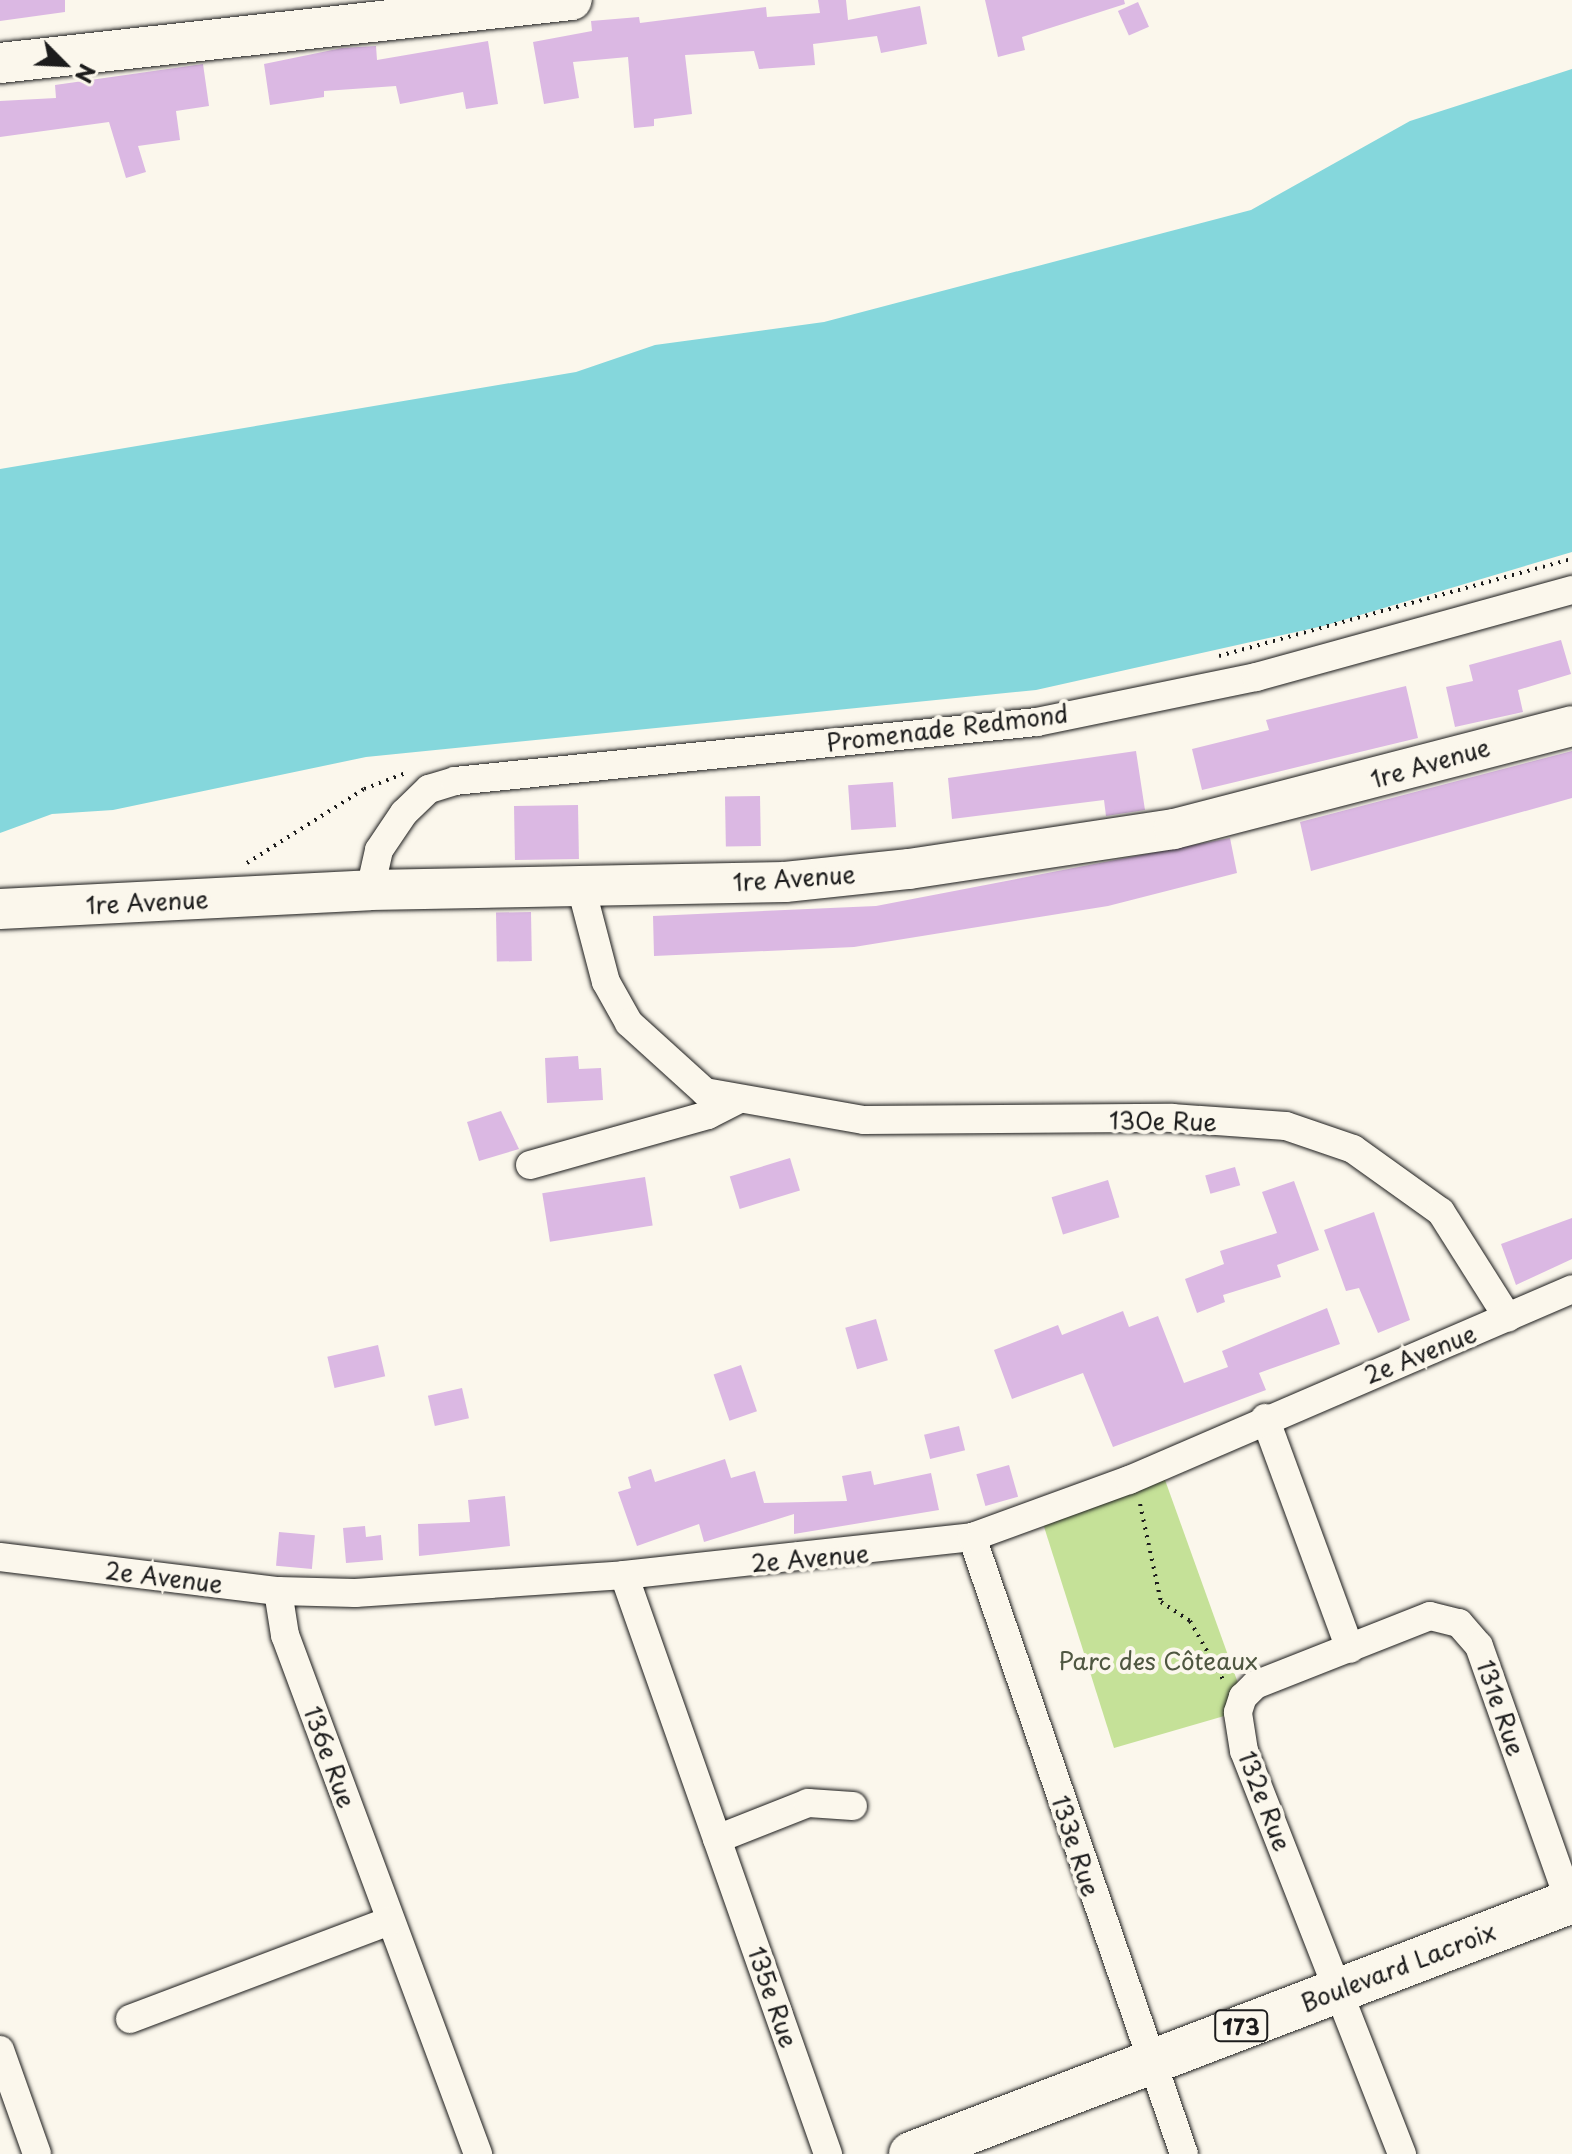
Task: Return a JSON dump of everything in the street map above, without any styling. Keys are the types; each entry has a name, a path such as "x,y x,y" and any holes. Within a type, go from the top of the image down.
{"main road":[{"name":"Boulevard Lacroix","path":"911,2154 1339,1989 1571,1904"}],"street":[{"path":"0,63 572,0"},
{"name":"Promenade Redmond","path":"370,890 379,850 404,813 429,789 455,781 1037,722 1256,677 1572,590"},
{"name":"1re Avenue","path":"0,909 370,890 785,882 1158,832 1572,726"},
{"name":"130e Rue","path":"581,887 606,982 629,1023 705,1092 864,1120 1172,1118 1286,1126 1353,1149 1441,1212 1508,1318"},
{"path":"530,1165 708,1115 737,1100"},
{"name":"2e Avenue","path":"0,1557 278,1591 624,1575 972,1537 1129,1480 1265,1418 1572,1289"},
{"path":"1241,1705 1255,1685 1350,1649 1265,1418"},
{"name":"133e Rue","path":"972,1537 1148,2062 1184,2154"},
{"name":"135e Rue","path":"624,1575 828,2154"},
{"name":"136e Rue","path":"278,1591 285,1635 478,2154"},
{"name":"131e Rue","path":"1350,1649 1430,1616 1470,1634 1571,1904"},
{"name":"132e Rue","path":"1241,1705 1244,1751 1402,2154"},
{"path":"717,1839 808,1803 853,1806"},
{"path":"130,2019 390,1921"},
{"path":"0,2050 37,2154"}],"path":[{"path":"1129,1480 1148,1523 1150,1577 1161,1602 1190,1621 1241,1705"}],"green space":[{"name":"Parc des Côteaux","path":"1160,1466 1243,1697 1238,1712 1114,1748 1040,1514"}],"water":[{"path":"1572,69 1572,552 1323,626 1036,690 366,757 113,810 52,814 0,833 0,469 576,372 655,345 824,322 1251,210 1410,121"}],"building":[{"path":"0,0 65,0 65,12 0,21"},
{"path":"818,0 846,0 848,20 920,6 927,44 881,53 877,36 813,44 815,65 759,69 754,51 685,55 692,114 654,119 654,126 634,128 628,57 573,62 579,98 544,104 533,42 592,31 591,21 639,17 640,23 766,7 767,17 820,13"},
{"path":"985,0 1124,0 1125,4 1022,37 1025,50 998,57"},
{"path":"1138,2 1149,27 1129,36 1118,11"},
{"path":"488,41 498,104 466,109 463,92 400,104 396,86 324,91 324,97 270,105 264,64 342,48 376,46 377,60"},
{"path":"203,64 209,106 176,111 180,140 138,146 146,172 126,178 109,122 0,137 0,101 56,98 55,85"},
{"path":"1561,640 1571,674 1518,690 1523,712 1455,727 1446,687 1473,681 1469,665"},
{"path":"1406,686 1418,738 1202,790 1192,749 1269,730 1266,720"},
{"path":"1136,751 1145,810 1106,816 1104,800 952,819 948,778"},
{"path":"1572,751 1572,798 1311,871 1300,822"},
{"path":"893,782 896,827 851,830 848,785"},
{"path":"760,796 761,846 726,847 725,797"},
{"path":"578,805 579,859 515,860 514,806"},
{"path":"1230,838 1237,873 1108,906 854,947 654,956 653,916 876,906"},
{"path":"531,912 532,961 497,962 496,913"},
{"path":"578,1056 579,1069 601,1068 603,1100 547,1103 545,1058"},
{"path":"501,1111 519,1149 479,1161 467,1122"},
{"path":"790,1158 800,1191 740,1209 730,1176"},
{"path":"1235,1167 1240,1185 1210,1194 1205,1176"},
{"path":"645,1177 653,1225 550,1242 542,1193"},
{"path":"1108,1180 1119,1217 1063,1235 1052,1197"},
{"path":"1294,1181 1319,1250 1277,1265 1281,1277 1223,1295 1225,1302 1197,1313 1185,1279 1224,1264 1220,1251 1277,1233 1262,1192"},
{"path":"1374,1212 1410,1320 1378,1333 1359,1288 1346,1291 1324,1230"},
{"path":"1572,1218 1572,1259 1516,1285 1501,1244"},
{"path":"1327,1308 1340,1344 1259,1373 1266,1390 1113,1447 1083,1373 1012,1399 994,1350 1058,1325 1062,1335 1123,1311 1129,1327 1158,1316 1184,1383 1228,1367 1222,1351"},
{"path":"876,1319 888,1360 857,1369 845,1328"},
{"path":"378,1345 385,1376 335,1388 327,1357"},
{"path":"741,1365 757,1411 730,1421 714,1374"},
{"path":"462,1388 469,1418 435,1426 428,1396"},
{"path":"959,1426 965,1450 930,1459 924,1435"},
{"path":"725,1459 731,1478 755,1471 764,1503 847,1501 842,1476 871,1471 874,1485 931,1473 939,1510 794,1534 794,1514 704,1542 699,1524 637,1546 618,1492 631,1488 628,1477 651,1469 655,1482"},
{"path":"1009,1465 1018,1497 985,1506 976,1474"},
{"path":"505,1496 510,1546 419,1556 418,1524 470,1522 468,1500"},
{"path":"365,1526 366,1537 381,1535 383,1560 346,1563 343,1528"},
{"path":"279,1532 315,1535 312,1569 276,1566"}]}
